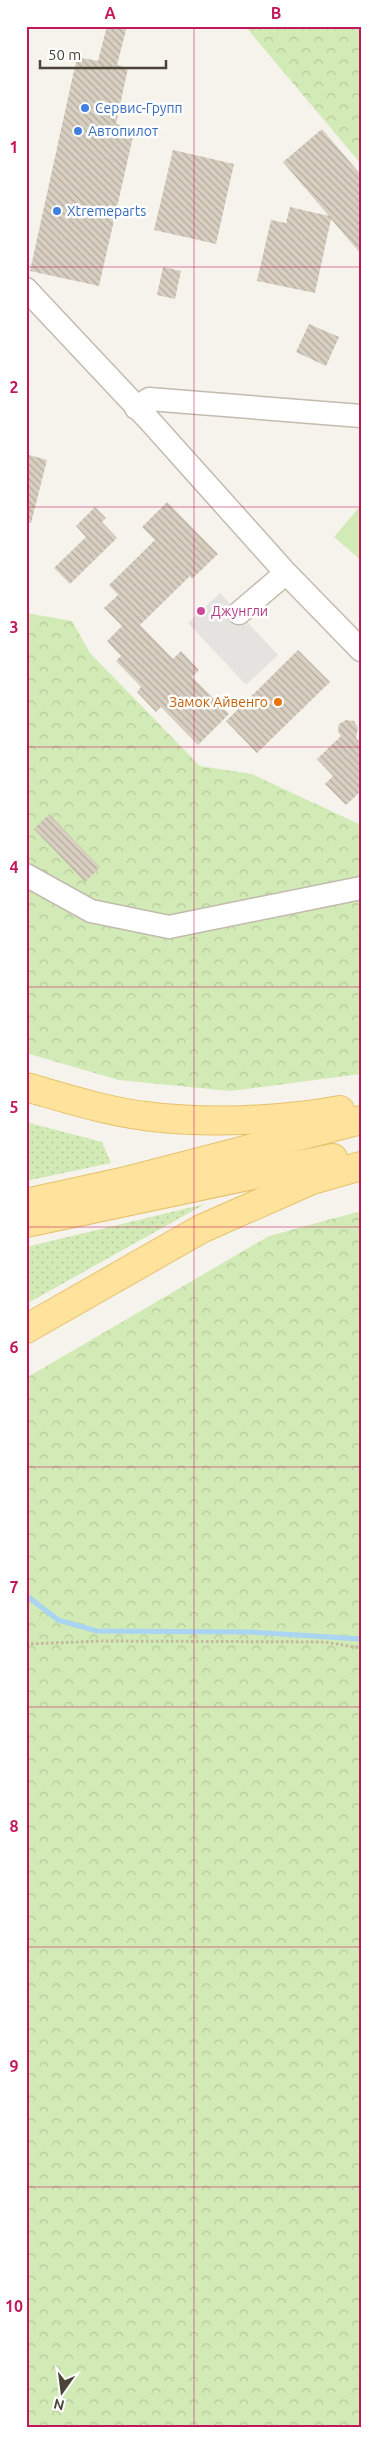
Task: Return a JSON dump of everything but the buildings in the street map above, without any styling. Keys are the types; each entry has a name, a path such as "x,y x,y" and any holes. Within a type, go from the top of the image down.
{"main road":[{"path":"26,1087 81,1103 145,1116 232,1120 320,1114 361,1106"},
{"path":"26,1202 131,1179 361,1120"},
{"path":"26,1222 361,1152"},
{"path":"26,1329 201,1229 312,1180 361,1166"}],"lane":[{"path":"26,289 286,573 361,650"},
{"path":"136,408 149,399 361,416"},
{"path":"239,613 286,573"},
{"path":"26,876 91,911 169,927 361,888"}],"path":[{"path":"26,1644 103,1641 325,1642 361,1648"}],"green space":[{"path":"245,26 361,26 361,164"},
{"path":"361,505 361,560 334,537"},
{"path":"26,613 72,621 90,653 200,766 252,774 361,825 361,1074 230,1091 119,1080 26,1053"},
{"path":"26,1122 102,1142 111,1163 26,1181"},
{"path":"205,1204 26,1304 26,1247"},
{"path":"361,1211 361,2428 26,2428 26,1378 269,1236"}],"shaded area":[{"path":"220,593 278,655 246,685 188,623"}],"waterway":[{"path":"26,1595 58,1620 97,1631 251,1632 361,1639"}],"place":[{"name":"Сервис-Групп","path":"85,108"},
{"name":"Автопилот","path":"78,131"},
{"name":"Xtremeparts","path":"57,211"},
{"name":"Джунгли","path":"201,611"},
{"name":"Замок Айвенго","path":"278,702"}]}
